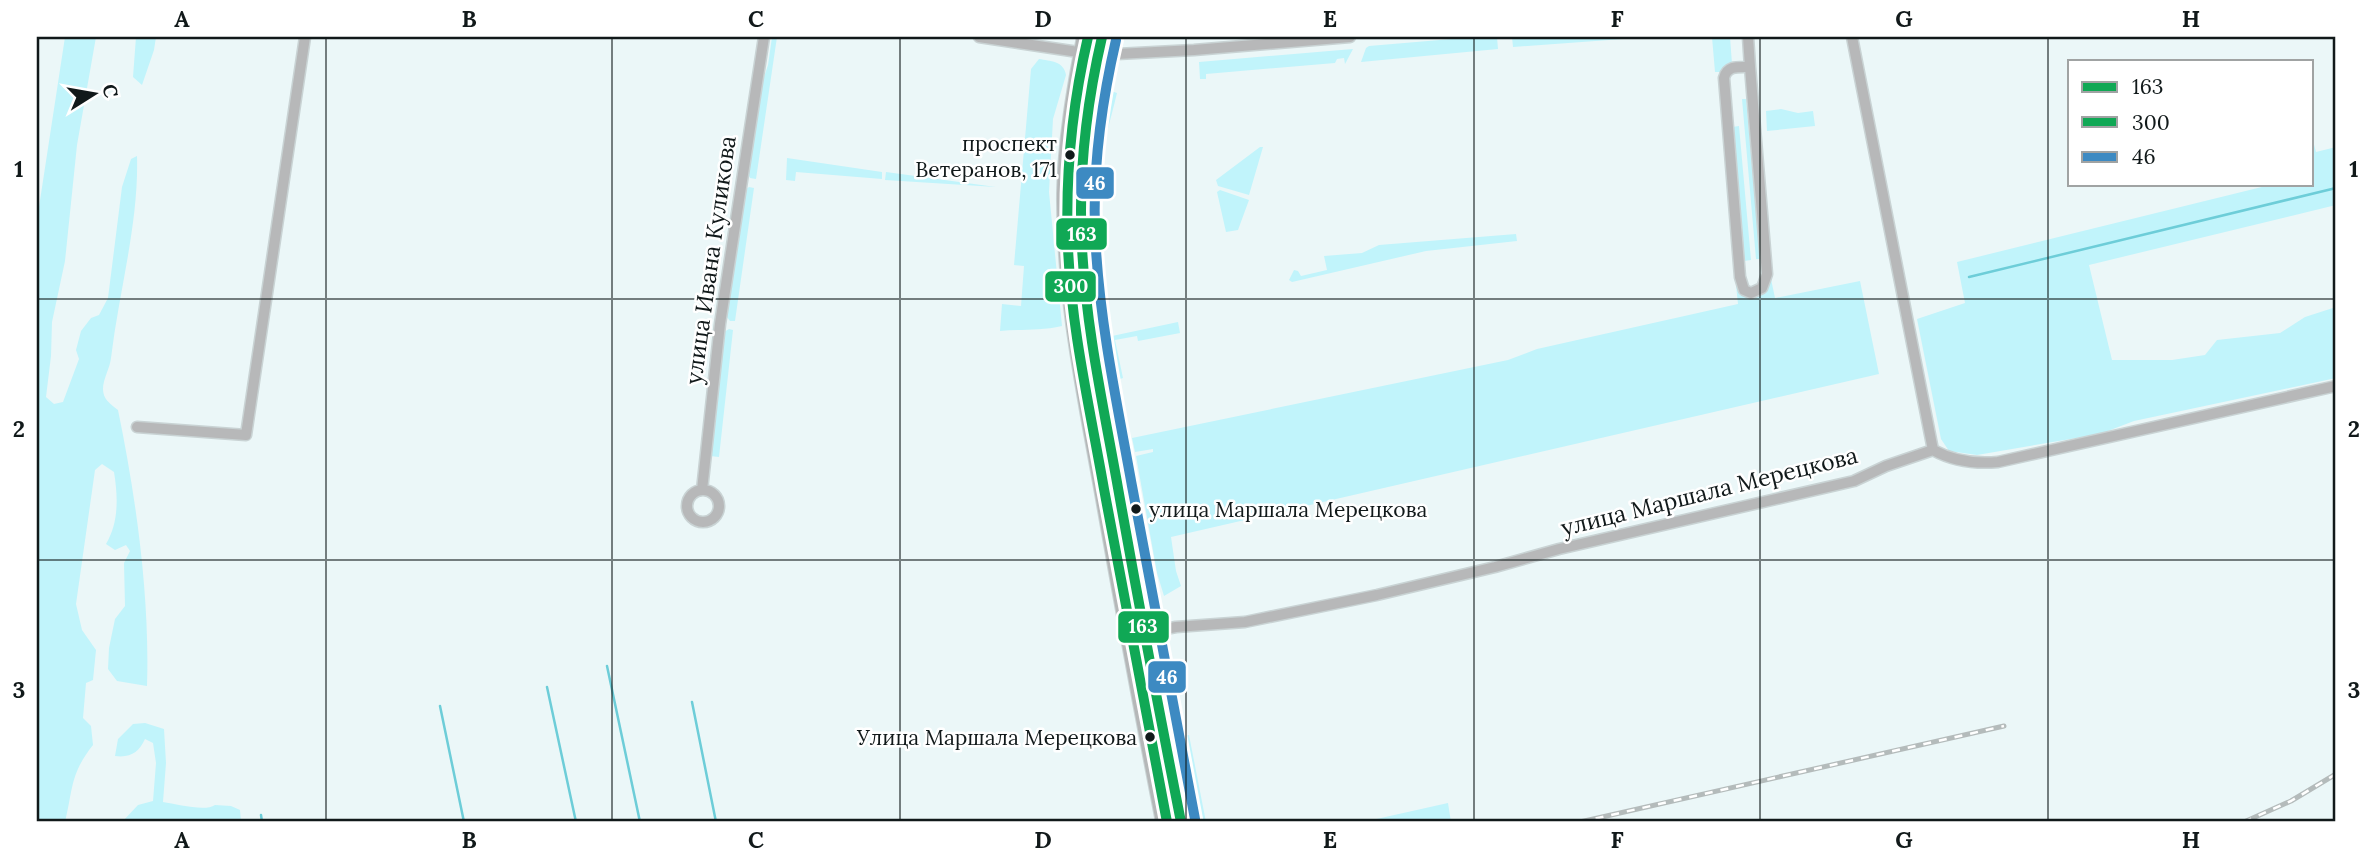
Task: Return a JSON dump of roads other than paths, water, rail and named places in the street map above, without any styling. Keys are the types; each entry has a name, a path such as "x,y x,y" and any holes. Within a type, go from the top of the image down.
{"main road":[{"path":"1085,37 1090,55"},
{"path":"1102,37 1090,55 1067,153 1065,233 1068,279 1075,335 1136,635 1181,822"},
{"path":"1136,635 1164,822"}],"street":[{"path":"137,427 246,435 304,37"},
{"name":"улица Ивана Куликова","path":"702,490 720,324 764,37"},
{"path":"979,37 1090,55 1194,50 1349,37"},
{"path":"1748,37 1768,274 1762,288 1751,293 1744,290 1740,277 1724,78 1725,72 1730,68 1750,66"},
{"path":"1852,37 1933,450 1950,458 1975,463 1998,462 2336,386"},
{"name":"улица Маршала Мерецкова","path":"1136,635 1176,627 1245,622 1430,583 1559,549 1854,481 1886,466 1933,450"}],"waterway":[{"path":"1969,277 2336,188"},
{"path":"607,666 640,822"},
{"path":"547,687 576,822"},
{"path":"692,702 716,822"},
{"path":"440,706 464,822"},
{"path":"261,815 262,822"}],"railway":[{"path":"1580,822 2004,726"},
{"path":"2244,822 2291,801 2336,774"}],"place":[{"name":"проспект Ветеранов, 171","path":"1070,155"},
{"name":"улица Маршала Мерецкова","path":"1136,509"},
{"name":"Улица Маршала Мерецкова","path":"1150,737"}]}
